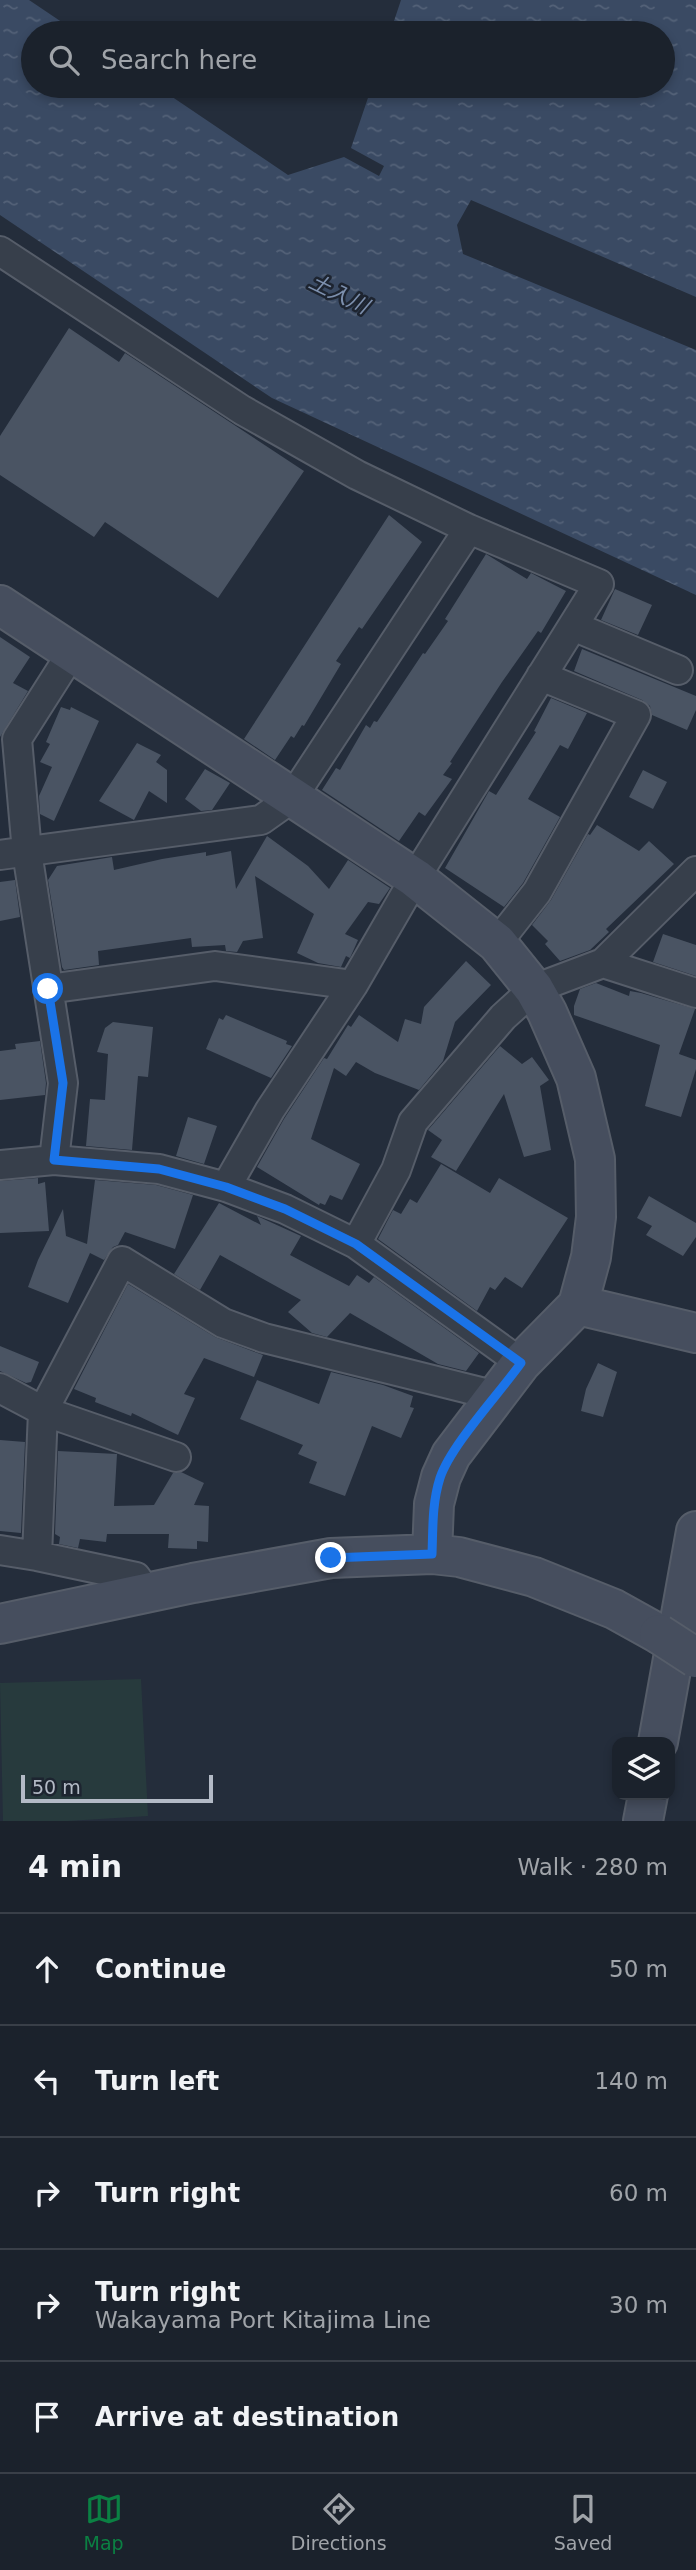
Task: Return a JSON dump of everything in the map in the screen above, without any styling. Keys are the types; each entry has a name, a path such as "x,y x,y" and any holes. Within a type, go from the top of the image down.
{"street":[{"path":"0,251 242,410 357,475 469,529 598,584 415,878 353,985 270,1110 226,1187"},
{"path":"14,853 261,820 292,798 469,529"},
{"path":"0,606 415,878 497,943 534,989 547,1012 576,1078 595,1159 596,1217 592,1257 578,1305 521,1363 451,1455 440,1477 433,1504 432,1554"},
{"path":"573,626 678,670"},
{"path":"54,1160 63,1083 48,989 14,853 17,739 71,654"},
{"path":"497,943 537,892 636,715 541,676"},
{"path":"356,1244 396,1170 413,1122 503,1017 534,989 603,963 696,871"},
{"path":"603,963 696,993"},
{"path":"48,989 215,966 353,985"},
{"path":"0,1165 54,1160 159,1169 226,1187 285,1209 356,1244 521,1363"},
{"path":"37,1556 43,1411 122,1261 223,1323 264,1338 497,1396"},
{"path":"578,1305 696,1333"},
{"path":"0,1388 43,1411 176,1457"},
{"path":"659,1737 696,1531"},
{"path":"0,1550 136,1577 147,1593"},
{"path":"0,1624 331,1558 432,1554 459,1557 534,1577 614,1609 696,1658"},
{"path":"643,1821 647,1800"}],"shaded area":[{"path":"141,1679 148,1816 68,1821 3,1821 0,1683"}],"water":[{"name":"土入川","path":"0,0 29,0 60,21 21,21 21,98 174,98 288,175 344,157 379,176 384,166 351,148 368,98 675,98 675,21 394,21 401,0 696,0 696,297 471,200 457,225 463,254 696,350 696,595 272,398 0,215"}],"building":[{"path":"69,328 119,362 125,353 304,471 218,598 105,522 94,537 0,475 0,436"},
{"path":"389,515 422,542 362,629 359,627 336,661 341,664 304,726 302,725 294,738 291,736 275,760 244,739"},
{"path":"486,554 527,579 531,573 566,591 541,633 538,631 502,682 450,762 452,763 443,775 452,779 425,816 419,812 399,841 322,790 336,768 340,770 366,725 370,728 374,721 377,722 448,621 445,619"},
{"path":"615,589 652,605 638,635 601,620"},
{"path":"0,637 30,657 13,683 28,691 0,737"},
{"path":"582,649 696,696 696,710 687,730 652,715 650,706 642,700 574,671"},
{"path":"551,698 587,713 568,749 560,745 528,799 560,817 523,883 504,907 445,868 489,791 496,795 536,732 534,731"},
{"path":"61,707 70,710 71,707 99,721 54,821 40,814 39,796 52,767 40,762 50,744 46,742"},
{"path":"137,743 161,755 156,762 167,770 167,803 149,791 134,820 99,801"},
{"path":"205,769 230,783 212,810 201,811 185,799"},
{"path":"643,770 667,782 653,809 629,797"},
{"path":"597,825 639,851 649,841 674,864 606,929 609,932 590,950 560,961 545,944 548,941 532,925 551,900 588,834 590,835"},
{"path":"267,836 308,866 329,889 348,860 390,888 379,904 368,902 345,934 358,940 350,958 346,956 341,967 318,963 297,953 314,914 255,876 263,938 243,941 237,952 226,951 225,945 192,947 191,938 98,951 99,965 64,970 62,967 48,880 57,866 112,857 114,870 162,859 231,851 236,889"},
{"path":"15,880 20,917 0,921 0,882"},
{"path":"663,934 696,945 696,976 653,962"},
{"path":"466,961 491,985 455,1022 443,1061 419,1090 375,1073 356,1062 346,1076 334,1068 311,1139 360,1164 342,1200 330,1195 325,1205 319,1205 257,1167 284,1119 348,1025 351,1027 359,1015 398,1042 405,1019 421,1024 424,1007"},
{"path":"596,983 629,996 630,991 641,993 695,1009 679,1054 696,1060 696,1069 681,1117 645,1106 660,1045 574,1015 580,989"},
{"path":"226,1015 287,1041 286,1044 292,1046 271,1078 206,1049 219,1018 223,1020"},
{"path":"113,1022 153,1027 148,1077 138,1076 132,1150 86,1146 90,1099 105,1100 108,1054 97,1052 105,1028"},
{"path":"40,1041 46,1083 45,1095 0,1100 0,1051 16,1049 15,1044"},
{"path":"500,1046 522,1064 532,1057 549,1080 540,1086 551,1150 524,1157 504,1094 456,1171 431,1157 442,1140 428,1130"},
{"path":"188,1117 217,1126 204,1164 176,1156"},
{"path":"441,1164 490,1193 499,1178 568,1218 522,1288 505,1277 495,1290 490,1287 477,1311 378,1239 393,1210 401,1214 410,1199 417,1203"},
{"path":"38,1178 38,1184 45,1182 49,1231 0,1233 0,1181"},
{"path":"95,1180 156,1185 193,1195 175,1249 125,1232 118,1245 113,1247 104,1260 90,1253 68,1303 28,1287 63,1209 66,1236 87,1244"},
{"path":"649,1196 696,1223 696,1237 683,1256 646,1235 652,1226 637,1218"},
{"path":"219,1203 261,1225 257,1216 301,1236 290,1255 349,1286 357,1275 369,1283 374,1277 479,1353 466,1371 438,1364 350,1313 327,1337 312,1333 288,1312 301,1300 220,1255 200,1290 174,1274"},
{"path":"128,1284 215,1337 263,1355 254,1377 204,1358 184,1394 195,1398 178,1435 132,1413 131,1416 95,1402 96,1398 74,1389"},
{"path":"0,1346 39,1362 31,1382 26,1383 0,1371"},
{"path":"598,1363 617,1372 603,1417 581,1411 586,1389"},
{"path":"331,1372 383,1385 413,1396 410,1407 414,1408 401,1438 372,1426 345,1496 309,1483 317,1462 298,1454 303,1445 240,1419 257,1380 319,1404"},
{"path":"0,1440 25,1442 21,1533 0,1531"},
{"path":"58,1451 117,1454 114,1506 154,1505 173,1473 181,1472 204,1483 194,1505 209,1506 208,1542 197,1541 197,1549 168,1548 169,1534 107,1534 106,1542 80,1539 78,1548 59,1544 60,1537 55,1534"}],"route":[{"path":"48,989 63,1083 54,1160 159,1169 226,1187 285,1209 356,1244 521,1363 451,1455 440,1477 433,1504 432,1554 331,1558"}]}
